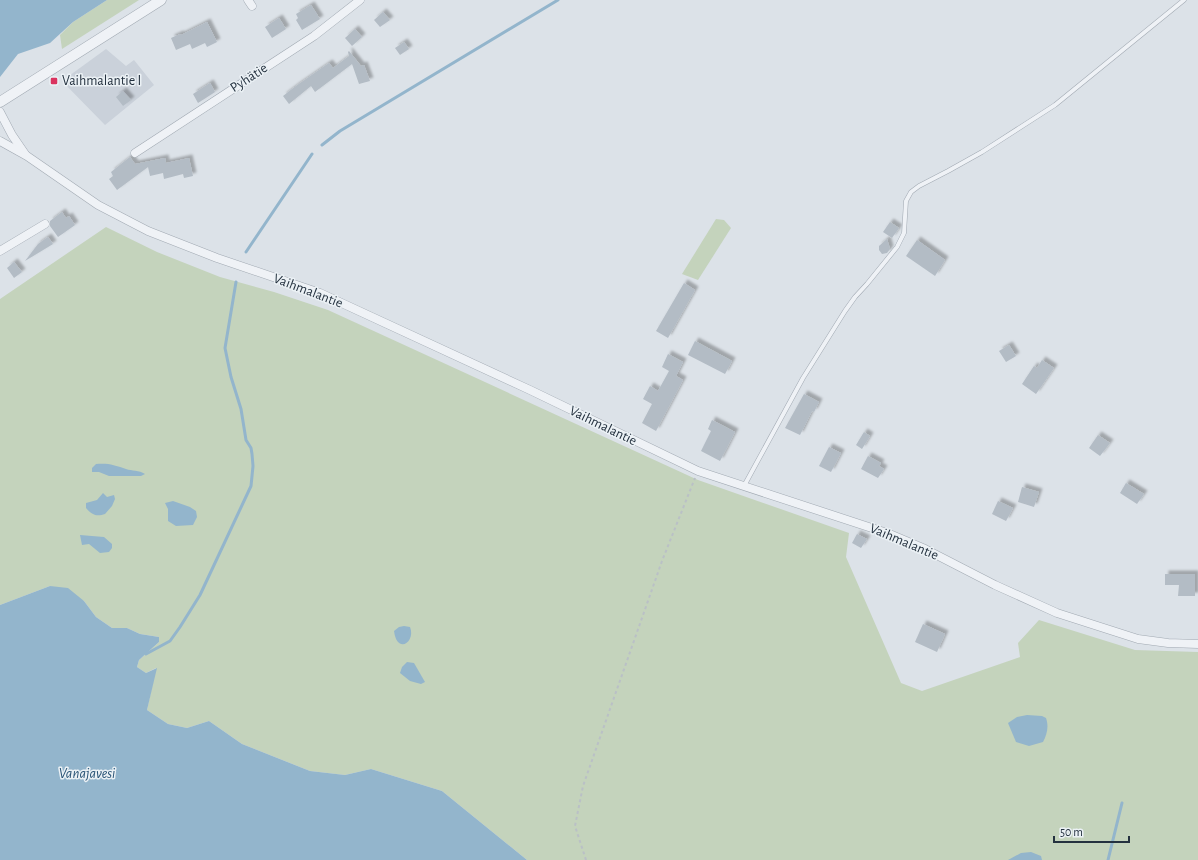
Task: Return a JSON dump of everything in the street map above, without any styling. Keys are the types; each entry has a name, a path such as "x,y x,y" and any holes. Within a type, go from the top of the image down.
{"street":[{"path":"0,102 161,0"},
{"name":"Pyhätie","path":"135,153 314,36 360,0"},
{"name":"Vaihmalantie","path":"0,112 12,135 27,156"},
{"name":"Vaihmalantie","path":"0,141 27,156 98,204 148,231 217,258 320,293 530,390 698,471 887,533 1057,613 1138,639 1168,643 1198,644"},
{"path":"0,252 45,224"}],"lane":[{"path":"743,487 803,378 841,317 855,297 901,241 904,233 906,202 911,192 919,186 982,152 1055,105 1184,0"}],"path":[{"path":"586,860 575,826 583,786 662,561 698,471"}],"shaded area":[{"path":"106,49 126,66 134,60 154,85 105,125 62,81"}],"green space":[{"path":"107,0 139,0 62,49 60,35 73,22"},
{"path":"716,219 724,220 731,228 698,280 682,274"},
{"path":"106,227 157,252 220,277 274,292 328,310 698,480 849,533 846,557 901,683 922,691 1020,657 1018,643 1039,620 1135,650 1198,652 1198,860 527,860 442,791 371,769 345,775 310,771 242,744 209,721 187,728 168,724 147,710 156,668 146,673 137,667 139,660 159,642 159,637 140,634 127,628 112,628 96,617 84,601 50,586 0,605 0,299"}],"water":[{"path":"0,0 107,0 73,22 50,43 18,54 0,77"},
{"path":"96,464 111,465 145,474 141,476 109,476 99,472 92,472 92,468"},
{"path":"103,493 107,497 114,495 115,499 112,506 105,514 95,515 86,508 86,503 97,500"},
{"path":"173,501 190,507 196,511 197,517 193,525 176,526 168,521 168,509 165,503"},
{"path":"80,535 104,537 112,544 112,548 109,552 100,553 89,544 82,545"},
{"name":"Vanajavesi","path":"50,586 68,588 84,601 96,617 112,628 127,628 140,634 159,637 159,642 139,660 137,667 146,673 157,668 147,710 168,724 187,728 209,721 242,744 310,771 345,775 371,769 442,791 527,860 0,860 0,605"},
{"path":"399,627 410,627 411,632 408,641 405,644 402,644 399,643 394,631"},
{"path":"407,662 414,663 425,682 421,684 410,681 400,673 402,667"},
{"path":"1027,715 1042,716 1046,718 1047,730 1043,742 1029,746 1016,742 1008,723 1017,717"},
{"path":"1031,852 1041,856 1042,860 1008,860 1021,853"}],"building":[{"path":"311,5 320,19 302,30 296,20 298,18 296,14"},
{"path":"383,12 390,20 380,27 374,20"},
{"path":"279,18 286,29 272,38 265,27"},
{"path":"207,22 217,42 207,47 205,43 192,49 190,44 176,50 171,38 180,34 181,35"},
{"path":"355,29 362,37 352,46 345,38"},
{"path":"404,42 409,49 400,55 395,48"},
{"path":"349,51 361,66 364,65 370,81 359,84 352,64 315,92 311,86 289,104 283,96 329,63 333,68 349,56"},
{"path":"210,83 215,92 198,103 193,94"},
{"path":"123,91 131,100 123,106 116,97"},
{"path":"130,157 135,164 165,158 166,163 189,158 193,176 184,178 183,174 164,179 163,173 150,176 148,167 117,190 109,179 113,176 111,172"},
{"path":"62,212 66,218 69,216 75,225 58,237 50,226 50,221"},
{"path":"890,222 899,228 892,238 883,232"},
{"path":"48,237 53,244 25,261 38,244"},
{"path":"887,239 890,249 887,253 882,254 879,250 879,246"},
{"path":"917,240 945,260 935,276 906,256"},
{"path":"14,262 22,272 14,278 7,268"},
{"path":"684,283 695,290 668,338 656,331"},
{"path":"695,341 732,361 725,374 688,355"},
{"path":"1009,345 1016,356 1006,362 999,351"},
{"path":"668,354 683,362 676,376 683,380 656,431 642,423 652,404 643,399 650,386 658,391 669,371 662,367"},
{"path":"1042,360 1054,368 1036,394 1022,384 1034,366 1037,368"},
{"path":"804,394 819,402 814,412 812,411 800,435 785,428"},
{"path":"712,420 735,432 720,461 701,451 711,431 708,429"},
{"path":"864,432 870,436 862,449 856,445"},
{"path":"1098,435 1110,443 1100,456 1089,448"},
{"path":"829,447 841,453 831,472 819,466"},
{"path":"868,456 881,463 879,466 884,469 878,478 861,469"},
{"path":"1126,483 1144,494 1137,504 1120,493"},
{"path":"1022,487 1039,492 1034,507 1018,502"},
{"path":"998,501 1013,508 1006,521 992,514"},
{"path":"857,534 867,539 861,548 852,543"},
{"path":"1165,574 1195,574 1195,596 1178,596 1179,585 1165,585"},
{"path":"923,624 945,634 937,652 915,642"}],"waterway":[{"path":"322,145 340,131 558,0"},
{"path":"246,252 312,154"},
{"path":"146,654 170,641 180,627 200,595 251,486 253,466 251,448 246,440 241,409 231,377 225,348 236,282"},
{"path":"1108,860 1122,803"}],"place":[{"name":"Vaihmalantie I","path":"54,81"}]}
